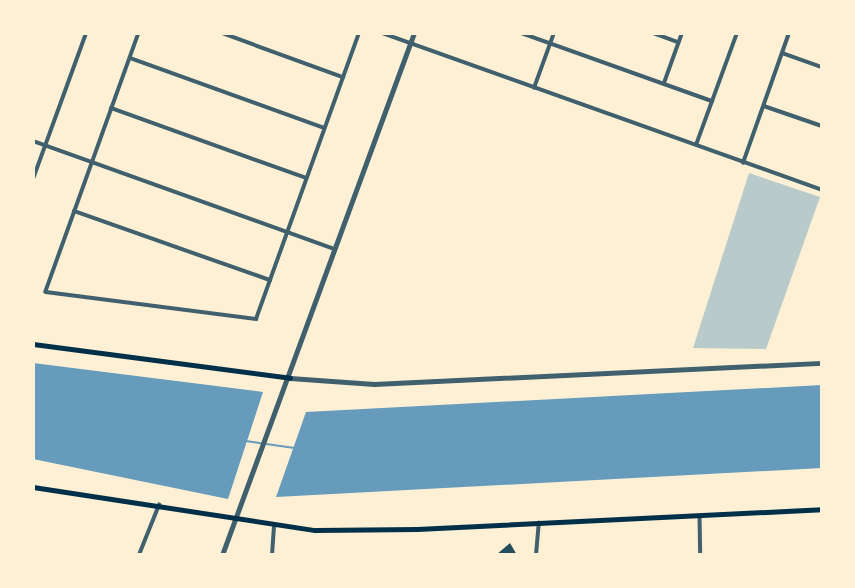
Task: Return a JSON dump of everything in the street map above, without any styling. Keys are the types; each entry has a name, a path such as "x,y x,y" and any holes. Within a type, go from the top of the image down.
{"main road":[{"path":"33,344 290,378"},
{"path":"34,486 315,530 539,523 822,509"}],"street":[{"path":"33,179 86,33"},
{"path":"139,33 46,292 256,319 359,33"},
{"path":"222,33 343,77"},
{"path":"382,33 822,190"},
{"path":"222,555 285,393 414,33"},
{"path":"521,33 712,101"},
{"path":"534,89 554,33"},
{"path":"653,33 678,42"},
{"path":"664,83 682,33"},
{"path":"696,145 737,33"},
{"path":"743,163 789,33"},
{"path":"782,53 822,67"},
{"path":"130,58 324,128"},
{"path":"764,106 822,126"},
{"path":"111,108 306,178"},
{"path":"33,141 337,249"},
{"path":"74,211 270,280"},
{"path":"290,378 374,384 822,363"},
{"path":"139,555 159,505"},
{"path":"700,516 701,555"},
{"path":"536,555 539,523"},
{"path":"272,555 274,524"}],"shaded area":[{"path":"749,173 820,197 766,349 693,348"}],"water":[{"path":"33,363 263,392 228,499 33,459"},
{"path":"822,385 822,468 276,497 306,412"}],"building":[{"path":"510,543 517,555 496,555"}],"waterway":[{"path":"246,441 295,448"}]}
